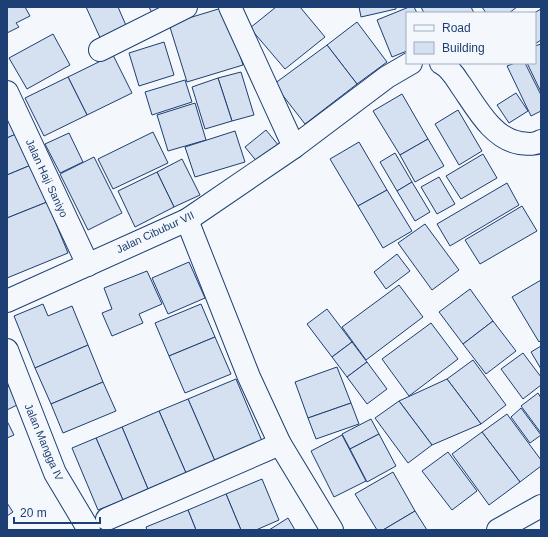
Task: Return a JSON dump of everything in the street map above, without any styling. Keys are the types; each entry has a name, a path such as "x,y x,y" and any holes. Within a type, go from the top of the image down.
{"street":[{"path":"100,50 186,7"},
{"path":"230,7 294,147"},
{"name":"Jalan Cibubur VII","path":"7,301 187,220 294,147 387,77 409,64"},
{"path":"442,64 453,73 489,124 502,136 514,142 539,147"},
{"name":"Jalan Haji Saniyo","path":"7,92 88,265"},
{"path":"187,220 249,377 280,444 332,530"},
{"name":"Jalan Mangga IV","path":"7,350 55,473 98,524"},
{"path":"98,524 280,444"},
{"path":"498,530 541,506"}],"building":[{"path":"7,7 25,7 30,16 16,23 19,27 7,33"},
{"path":"86,7 118,7 128,30 102,42"},
{"path":"149,7 170,7 153,15"},
{"path":"225,7 243,65 187,82 169,24"},
{"path":"276,7 300,7 325,37 285,69 250,28"},
{"path":"359,7 396,7 396,9 361,17"},
{"path":"409,7 414,7 416,12 406,12 406,51 392,57 377,20"},
{"path":"421,7 471,7 474,12 424,12"},
{"path":"482,7 517,7 510,12 485,12"},
{"path":"541,9 541,40 536,43 536,12"},
{"path":"357,22 387,62 357,84 327,45"},
{"path":"53,34 70,65 27,89 9,58"},
{"path":"164,42 174,75 139,86 129,53"},
{"path":"541,44 541,92 527,64 536,64 536,46"},
{"path":"327,45 357,84 305,124 274,84"},
{"path":"113,55 132,93 87,115 68,77"},
{"path":"512,64 526,64 541,95 541,111 531,116 507,66"},
{"path":"241,72 254,115 232,121 218,78"},
{"path":"68,77 87,115 44,136 25,98"},
{"path":"218,78 232,121 205,129 192,87"},
{"path":"185,80 192,102 152,115 145,92"},
{"path":"516,93 528,111 509,123 497,105"},
{"path":"402,94 428,139 400,155 373,111"},
{"path":"195,103 206,140 168,151 157,115"},
{"path":"7,107 18,133 7,138"},
{"path":"458,110 482,151 459,165 435,124"},
{"path":"266,130 279,146 258,163 245,147"},
{"path":"235,131 245,162 195,177 185,147"},
{"path":"153,132 168,163 113,189 98,159"},
{"path":"18,133 31,165 7,175 7,138"},
{"path":"69,133 83,162 60,173 45,144"},
{"path":"428,139 444,166 415,182 400,155"},
{"path":"359,142 387,190 358,206 330,159"},
{"path":"395,153 412,182 397,191 380,162"},
{"path":"483,154 497,178 461,199 446,176"},
{"path":"94,157 122,213 88,230 60,174"},
{"path":"182,159 200,195 174,207 157,172"},
{"path":"31,165 47,202 7,218 7,175"},
{"path":"157,172 174,207 135,227 118,191"},
{"path":"439,177 455,204 437,214 421,187"},
{"path":"412,182 430,212 415,221 397,191"},
{"path":"507,183 519,205 450,246 437,224"},
{"path":"387,190 412,231 383,248 358,206"},
{"path":"47,202 68,253 7,278 7,218"},
{"path":"522,206 537,231 480,264 465,240"},
{"path":"425,224 459,270 432,290 398,243"},
{"path":"397,254 410,271 386,289 374,272"},
{"path":"189,262 205,298 168,314 152,278"},
{"path":"147,271 162,304 139,314 143,323 112,336 102,313 112,309 104,288"},
{"path":"541,280 541,340 539,342 512,297"},
{"path":"399,285 423,317 366,360 342,327"},
{"path":"470,289 493,321 463,344 439,312"},
{"path":"43,304 48,316 72,306 88,345 35,368 14,316"},
{"path":"201,304 215,337 169,356 155,323"},
{"path":"327,309 352,342 332,357 307,324"},
{"path":"493,321 516,351 486,374 463,344"},
{"path":"431,323 458,359 409,396 382,359"},
{"path":"215,337 231,374 185,393 169,356"},
{"path":"352,342 367,362 347,377 332,357"},
{"path":"88,345 103,382 51,404 35,368"},
{"path":"541,346 541,369 531,352"},
{"path":"523,353 541,377 541,385 523,399 501,369"},
{"path":"473,360 506,405 481,424 447,379"},
{"path":"367,362 387,389 367,404 347,377"},
{"path":"337,367 351,403 308,418 295,382"},
{"path":"236,379 262,441 215,461 188,399"},
{"path":"447,379 481,424 432,445 399,401"},
{"path":"103,382 116,411 63,433 51,404"},
{"path":"14,384 23,402 7,410 7,387"},
{"path":"538,393 541,398 541,433 521,406"},
{"path":"188,399 215,461 186,473 159,411"},
{"path":"399,401 432,445 408,463 375,418"},
{"path":"351,403 359,424 316,439 308,418"},
{"path":"521,408 541,435 530,443 511,417"},
{"path":"159,411 186,473 148,489 122,427"},
{"path":"507,414 541,460 541,466 520,482 482,432"},
{"path":"371,419 379,434 350,449 342,434"},
{"path":"7,421 14,435 7,438"},
{"path":"122,427 148,489 123,500 96,438"},
{"path":"482,432 520,482 489,505 452,454"},
{"path":"379,434 396,466 367,482 350,449"},
{"path":"342,435 366,481 334,497 311,451"},
{"path":"96,438 123,500 98,510 72,448"},
{"path":"448,452 477,491 452,510 422,471"},
{"path":"393,472 415,511 383,530 377,530 355,494"},
{"path":"262,479 279,520 256,530 241,530 226,494"},
{"path":"226,494 241,530 196,530 188,510"},
{"path":"7,503 13,512 7,516"},
{"path":"188,510 196,530 147,530 146,527"},
{"path":"415,511 427,530 383,530"},
{"path":"288,518 295,530 269,530"}]}
